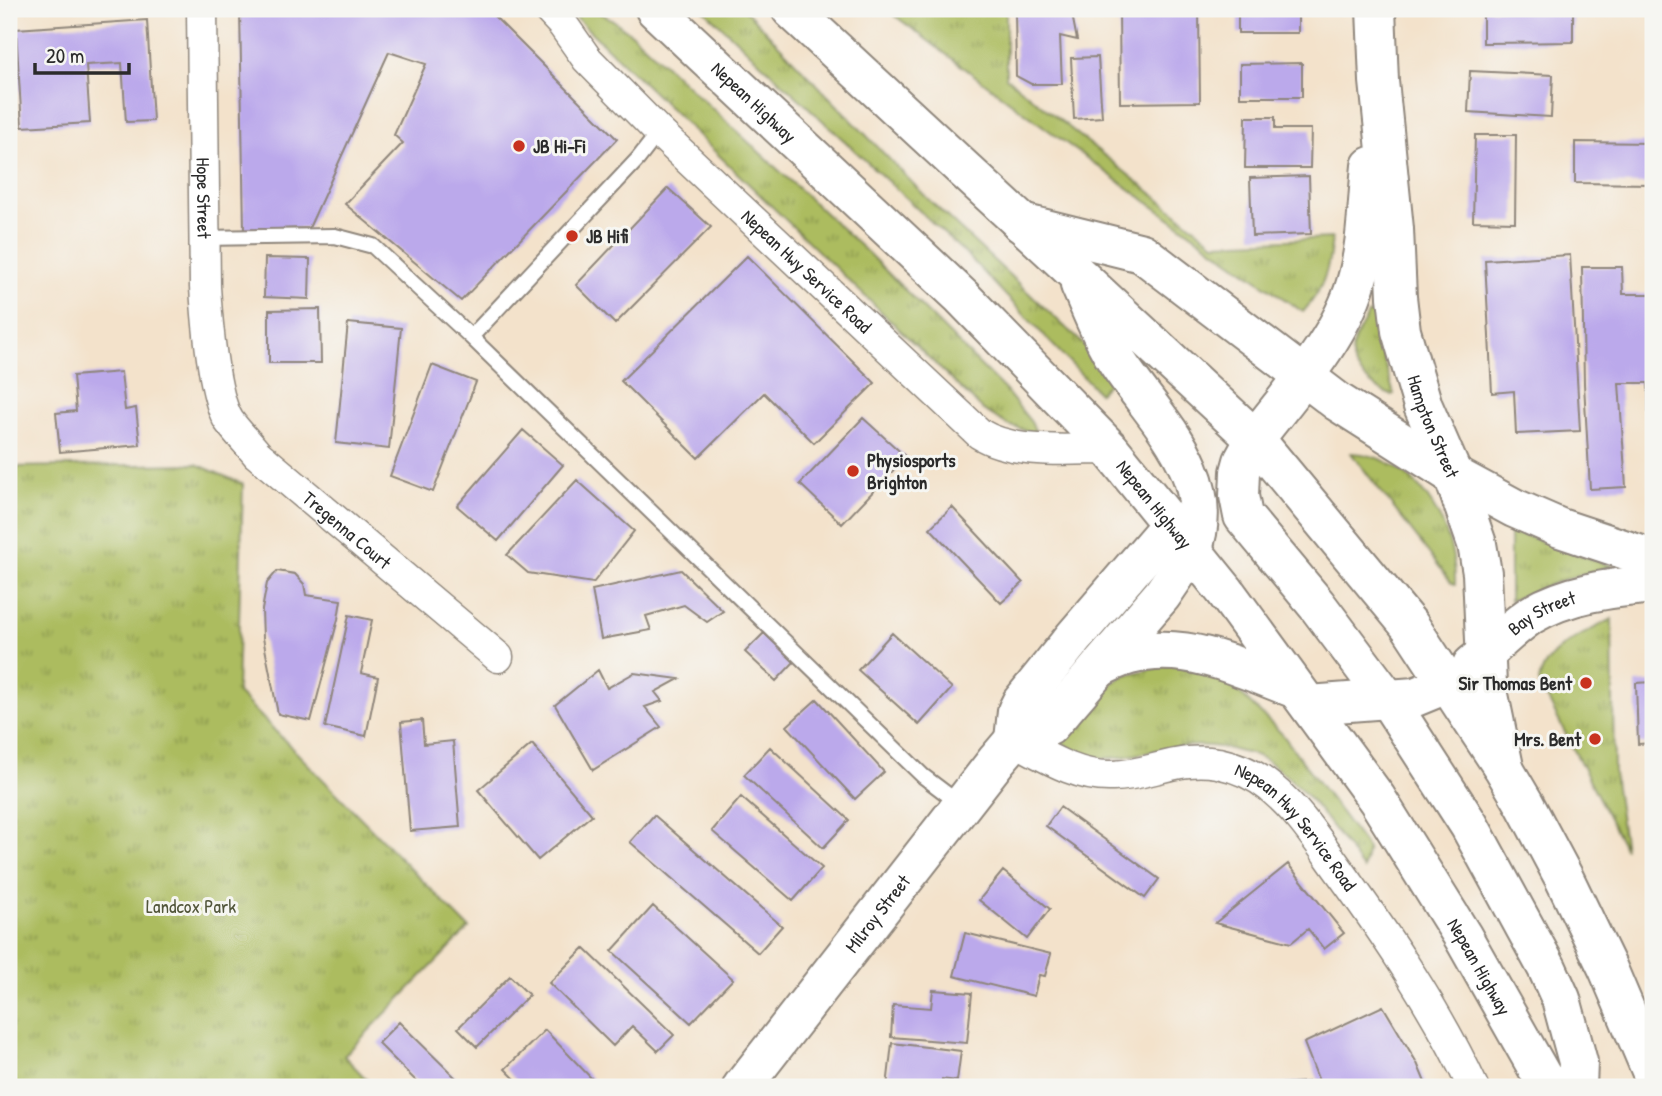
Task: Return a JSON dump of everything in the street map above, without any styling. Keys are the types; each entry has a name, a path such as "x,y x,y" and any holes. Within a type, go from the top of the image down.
{"main road":[{"name":"Nepean Highway","path":"655,9 962,297 1110,449 1225,591 1377,799 1494,991 1548,1087"},
{"path":"791,9 1255,439 1410,626 1504,769 1564,878 1608,969 1653,1076"},
{"name":"Hampton Street","path":"1376,9 1379,81 1401,331 1423,406 1475,534 1482,573 1490,709 1504,769"},
{"name":"Hampton Street","path":"1255,439 1335,329 1356,283 1363,251 1379,81"},
{"path":"1021,223 1142,253 1352,412 1452,475 1504,503 1560,528 1653,558"},
{"path":"1074,272 1110,349 1167,430 1199,496"},
{"path":"1110,449 1134,422 1138,405 1136,386"},
{"path":"1014,740 1017,711 1021,703 1082,627 1182,537 1199,496 1255,439"},
{"path":"1255,439 1240,472 1239,496 1244,516 1317,605 1389,701 1469,825 1547,968 1561,999 1578,1062 1577,1087"},
{"name":"Milroy Street","path":"742,1087 960,804 1014,740 1049,726 1163,595 1182,537"},
{"name":"Bay Street","path":"1303,697 1389,701 1423,695 1449,683 1520,624 1545,608 1583,594 1653,584"},
{"path":"1098,670 1129,656 1178,650 1202,654 1303,697"}],"street":[{"name":"Hope Street","path":"202,9 203,238 208,325 218,388"},
{"name":"Nepean Hwy Service Road","path":"548,9 587,59 659,132 981,434 1013,446 1110,449"},
{"name":"Tregenna Court","path":"218,388 228,419 257,454 498,657"},
{"name":"Nepean Hwy Service Road","path":"1014,740 1091,775 1122,775 1179,762 1208,762 1230,766 1252,775 1270,787 1304,823 1388,939 1440,1024 1473,1087"}],"lane":[{"path":"471,337 638,159 659,132"},
{"path":"203,238 335,236 373,246 471,337 923,776 960,804"}],"green space":[{"path":"567,9 592,9 633,35 868,253 1005,390 1031,422 1035,430 1033,433 1008,425 982,409"},
{"path":"703,9 744,9 928,199 1095,355 1113,379 1099,393 968,256"},
{"path":"886,9 1006,9 1006,77 1214,243 1332,238 1327,269 1316,295 1303,312 1093,163"},
{"path":"1368,314 1378,316 1383,358 1394,394 1391,395 1369,382 1353,361 1354,341"},
{"path":"1351,453 1374,457 1394,466 1412,480 1427,498 1440,518 1448,539 1454,562 1455,584 1452,583"},
{"name":"Landcox Park","path":"196,464 243,484 237,692 469,928 344,1056 374,1087 9,1087 9,467"},
{"path":"1510,530 1612,566 1562,580 1510,601"},
{"path":"1612,619 1614,774 1625,849 1539,682 1542,670 1557,651"},
{"path":"1173,664 1226,680 1282,734 1368,849 1363,869 1305,794 1278,769 1260,757 1202,745 1103,758 1074,750 1059,740 1112,683 1125,675"}],"building":[{"path":"240,9 487,9 617,139 461,301 345,204 403,143 394,135 426,64 389,52 309,228 244,230"},
{"path":"1015,9 1071,9 1077,40 1060,36 1062,84 1031,84 1016,76"},
{"path":"1119,9 1199,9 1200,102 1120,103"},
{"path":"1238,9 1298,9 1298,33 1238,33"},
{"path":"1483,9 1573,9 1573,42 1483,43"},
{"path":"147,20 153,121 126,122 122,63 86,65 90,123 22,127 16,29"},
{"path":"1098,57 1102,117 1074,119 1071,58"},
{"path":"1302,63 1302,97 1240,97 1240,64"},
{"path":"1470,71 1553,75 1551,117 1468,112"},
{"path":"1246,117 1275,117 1275,129 1311,129 1310,168 1245,168"},
{"path":"1475,135 1516,135 1515,222 1473,221"},
{"path":"1575,142 1653,143 1653,184 1575,183"},
{"path":"1309,176 1311,234 1252,236 1250,178"},
{"path":"668,188 711,227 615,324 576,285"},
{"path":"1570,255 1580,431 1516,434 1514,391 1492,393 1485,260"},
{"path":"747,256 875,383 814,443 764,393 698,458 621,381"},
{"path":"265,258 310,259 309,299 264,297"},
{"path":"1582,267 1622,267 1623,294 1653,294 1653,454 1649,454 1648,383 1619,383 1626,487 1590,489 1584,384"},
{"path":"320,309 321,363 269,363 269,310"},
{"path":"348,323 401,328 389,449 336,443"},
{"path":"432,365 476,382 433,492 390,476"},
{"path":"121,372 125,410 136,408 140,445 60,452 56,413 76,411 73,376"},
{"name":"Physiosports Brighton","path":"863,418 906,457 842,524 800,484"},
{"path":"523,430 563,465 498,541 457,506"},
{"path":"577,480 634,531 593,583 528,573 507,555"},
{"path":"952,507 1023,583 1001,603 930,528"},
{"path":"681,570 723,611 707,622 684,605 646,616 651,630 601,639 592,590"},
{"path":"277,571 295,574 304,584 306,595 341,600 311,721 278,714 263,638 262,610 267,583"},
{"path":"349,615 372,620 361,673 378,677 366,736 325,727"},
{"path":"764,633 794,662 776,681 745,652"},
{"path":"892,633 952,688 919,725 858,670"},
{"path":"598,670 607,688 634,673 679,679 655,692 662,701 645,707 661,727 593,770 555,705"},
{"path":"1653,682 1653,743 1638,744 1636,683"},
{"path":"817,699 884,772 855,799 787,726"},
{"path":"422,720 424,744 453,741 460,827 410,831 401,722"},
{"path":"532,744 592,815 538,860 478,790"},
{"path":"770,747 849,820 823,848 744,775"},
{"path":"741,797 822,868 793,901 712,831"},
{"path":"1060,807 1159,879 1145,898 1046,826"},
{"path":"654,815 782,926 758,953 630,842"},
{"path":"1288,864 1344,933 1324,949 1308,929 1291,943 1215,923"},
{"path":"1003,871 1050,909 1027,939 979,900"},
{"path":"653,906 733,979 691,1023 612,951"},
{"path":"965,933 1051,954 1045,976 1039,975 1034,996 954,976"},
{"path":"584,948 674,1035 658,1051 632,1026 613,1046 549,983"},
{"path":"510,976 529,995 477,1047 458,1028"},
{"path":"933,990 972,993 967,1043 891,1037 893,1005 931,1008"},
{"path":"1383,1006 1417,1063 1427,1087 1267,1087 1319,1081 1304,1043"},
{"path":"399,1022 458,1080 451,1087 422,1087 378,1043"},
{"path":"545,1030 594,1081 587,1087 523,1087 505,1069"},
{"path":"892,1043 961,1051 957,1081 942,1079 941,1087 887,1087"}],"place":[{"name":"JB Hi-Fi","path":"519,146"},
{"name":"JB Hifi","path":"572,236"},
{"name":"Physiosports Brighton","path":"853,471"},
{"name":"Sir Thomas Bent","path":"1586,683"},
{"name":"Mrs. Bent","path":"1595,739"}]}
